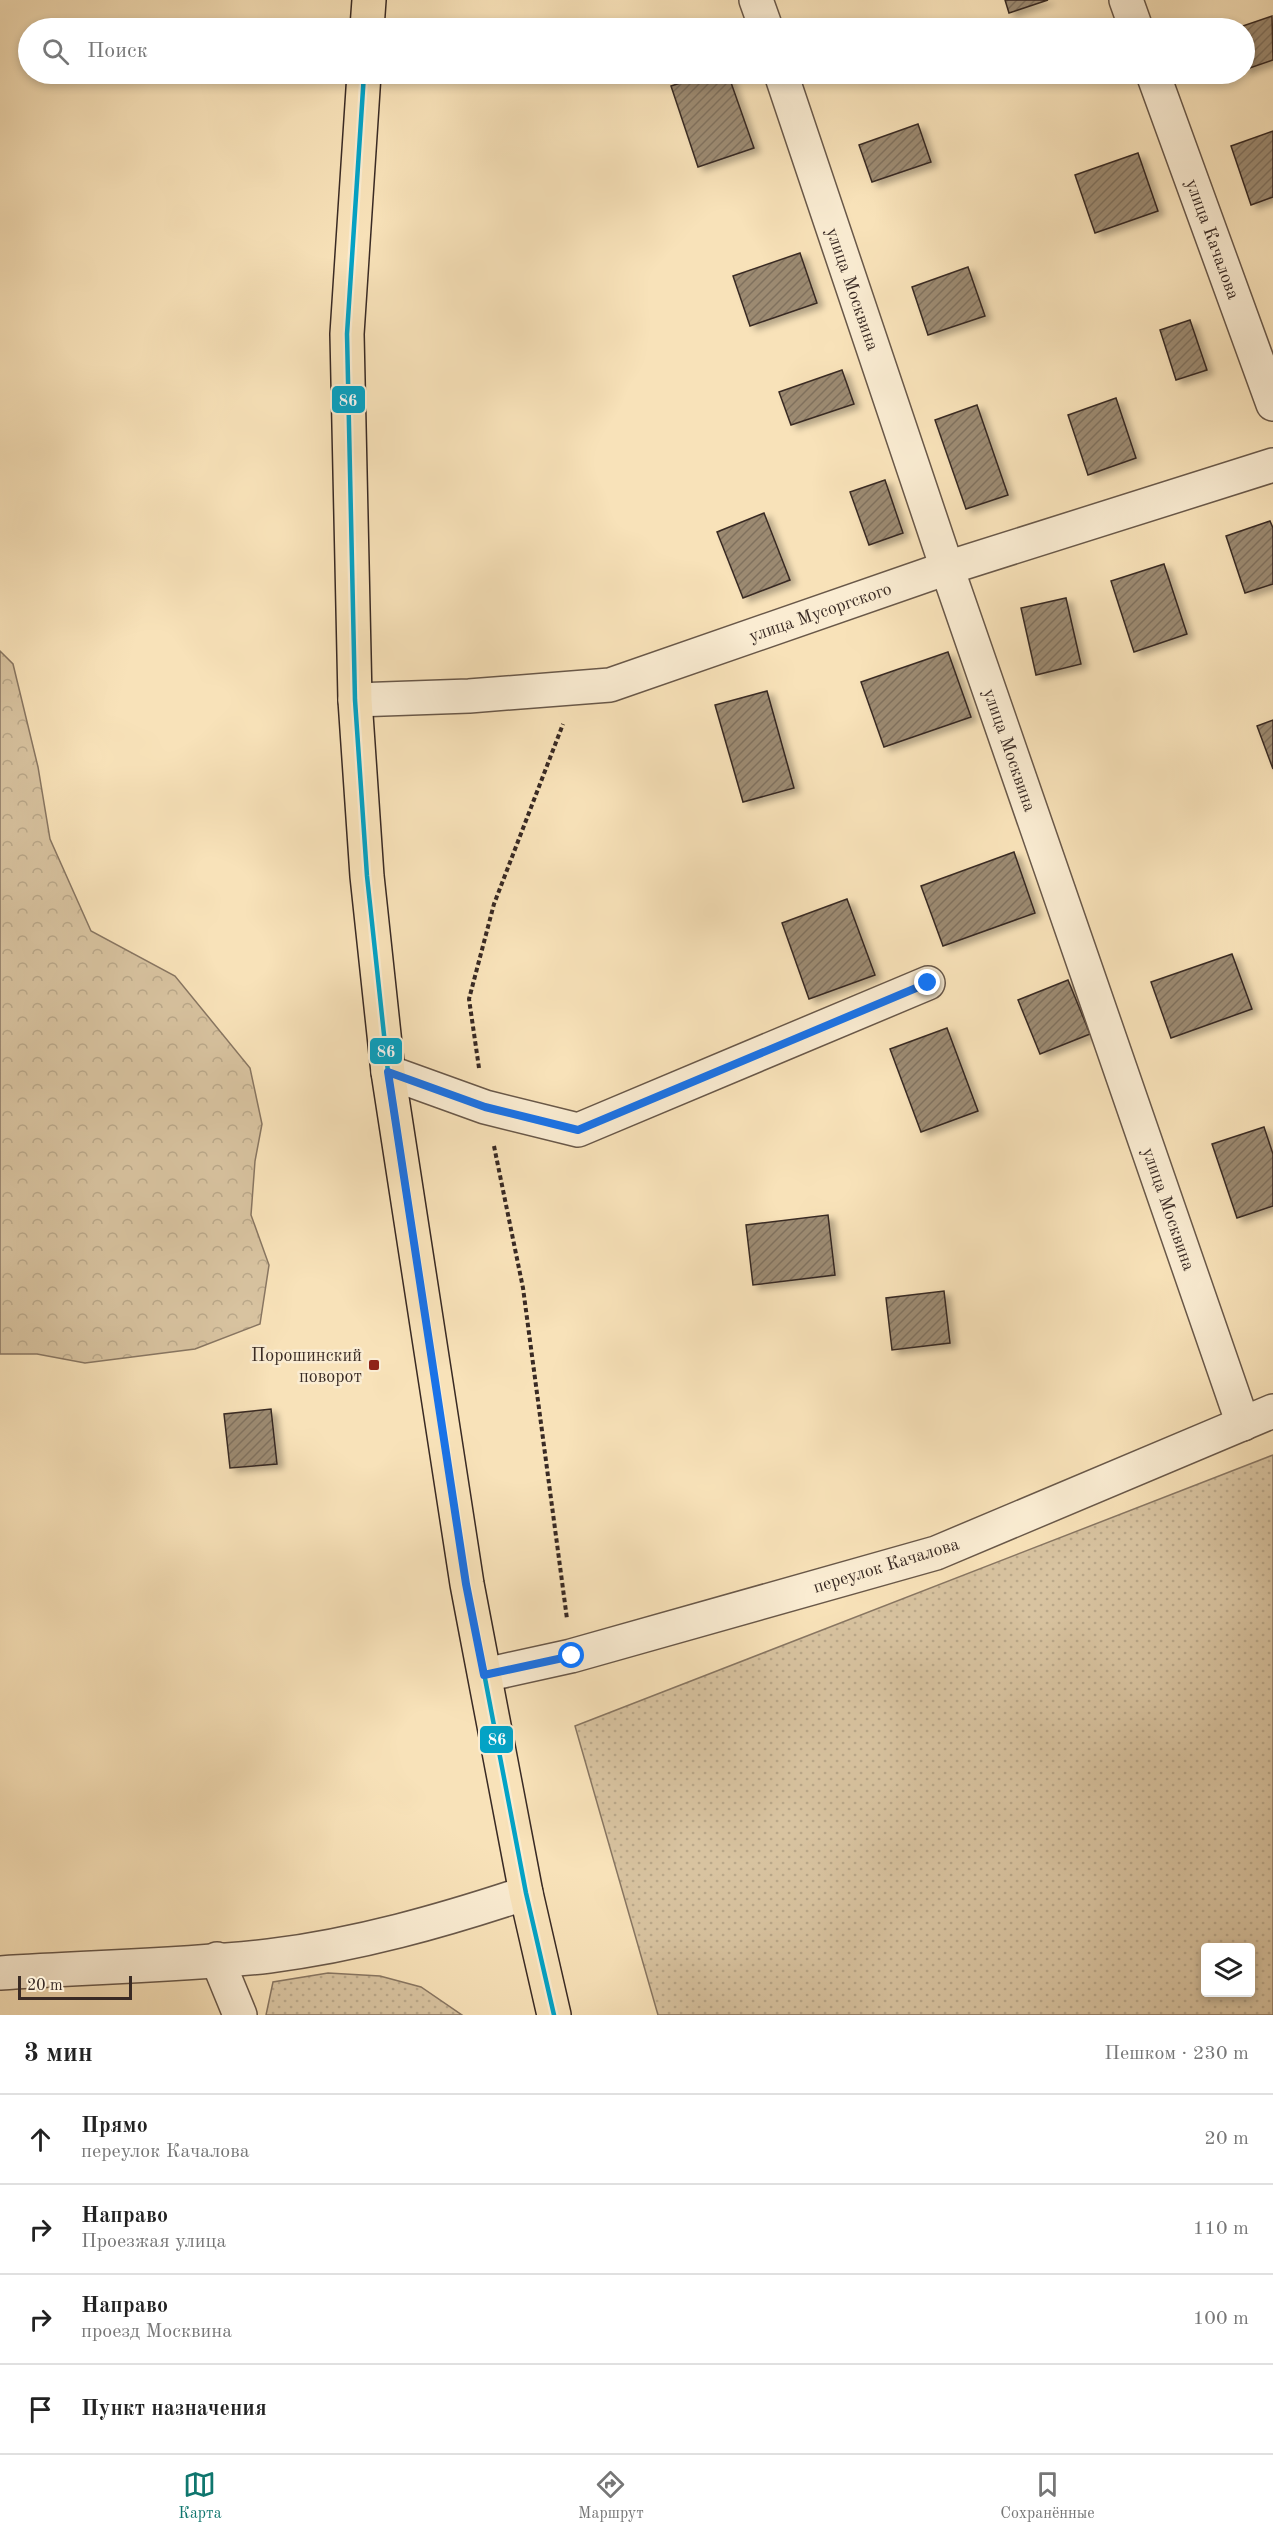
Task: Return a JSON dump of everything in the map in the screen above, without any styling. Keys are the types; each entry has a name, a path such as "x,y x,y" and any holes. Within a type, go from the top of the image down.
{"main road":[{"path":"368,18 369,0"},
{"path":"363,84 347,334 356,700 368,876 388,1072 466,1584 526,1893 554,2015"}],"street":[{"path":"756,0 762,18"},
{"path":"1126,0 1132,18"},
{"name":"улица Москвина","path":"784,84 947,568 1243,1424"},
{"name":"улица Качалова","path":"1157,84 1273,404"},
{"name":"улица Мусоргского","path":"356,700 469,696 610,685 947,568 1273,465"},
{"path":"388,1072 485,1107 578,1130 928,983"},
{"name":"переулок Качалова","path":"484,1675 572,1656 936,1553 1273,1411"},
{"path":"0,1973 270,1956 392,1934 448,1919 526,1893"},
{"path":"218,1959 240,2015"}],"green space":[{"path":"0,651 13,664 38,767 50,839 91,931 175,976 250,1068 262,1124 255,1161 251,1215 269,1265 260,1324 195,1349 85,1363 37,1354 0,1354"},
{"path":"1273,1455 1273,2015 658,2015 575,1726"},
{"path":"328,1973 380,1976 421,1987 462,2015 266,2015 273,1982"}],"building":[{"path":"1005,0 1048,0 1009,13"},
{"path":"1272,16 1273,60 1255,66 1255,22"},
{"path":"732,84 754,148 698,167 671,86"},
{"path":"918,124 931,162 872,182 859,145"},
{"path":"1273,131 1273,197 1251,205 1231,146"},
{"path":"1138,153 1158,211 1095,233 1075,175"},
{"path":"800,253 817,303 750,326 733,276"},
{"path":"968,267 985,316 928,335 912,287"},
{"path":"1190,320 1207,370 1176,380 1160,330"},
{"path":"842,370 854,404 791,425 779,392"},
{"path":"1116,398 1136,458 1088,475 1068,415"},
{"path":"977,405 1008,495 966,509 935,420"},
{"path":"885,480 903,533 869,545 850,492"},
{"path":"764,513 790,580 743,598 717,532"},
{"path":"1270,521 1273,528 1273,584 1245,593 1226,536"},
{"path":"1164,564 1187,634 1134,652 1111,581"},
{"path":"1066,598 1081,664 1036,675 1021,608"},
{"path":"948,652 971,717 884,747 861,682"},
{"path":"767,691 794,788 743,802 715,705"},
{"path":"1273,720 1273,769 1257,726"},
{"path":"1014,852 1035,913 943,946 921,886"},
{"path":"847,899 875,975 809,999 782,923"},
{"path":"1232,954 1252,1009 1171,1038 1151,982"},
{"path":"1068,980 1090,1034 1040,1054 1018,1000"},
{"path":"947,1028 978,1111 921,1132 890,1049"},
{"path":"1264,1127 1273,1154 1273,1206 1237,1218 1212,1144"},
{"path":"828,1215 835,1275 753,1285 746,1225"},
{"path":"944,1291 950,1343 892,1350 886,1298"},
{"path":"271,1409 277,1464 230,1468 224,1414"}],"transit line":[{"name":"86","path":"363,84 347,334 355,700 367,876 388,1072 467,1584 526,1893 554,2015"}],"place":[{"name":"Порошинский поворот","path":"374,1365"}],"route":[{"path":"572,1656 484,1675 466,1584 388,1072 485,1107 578,1130 928,983"}]}
